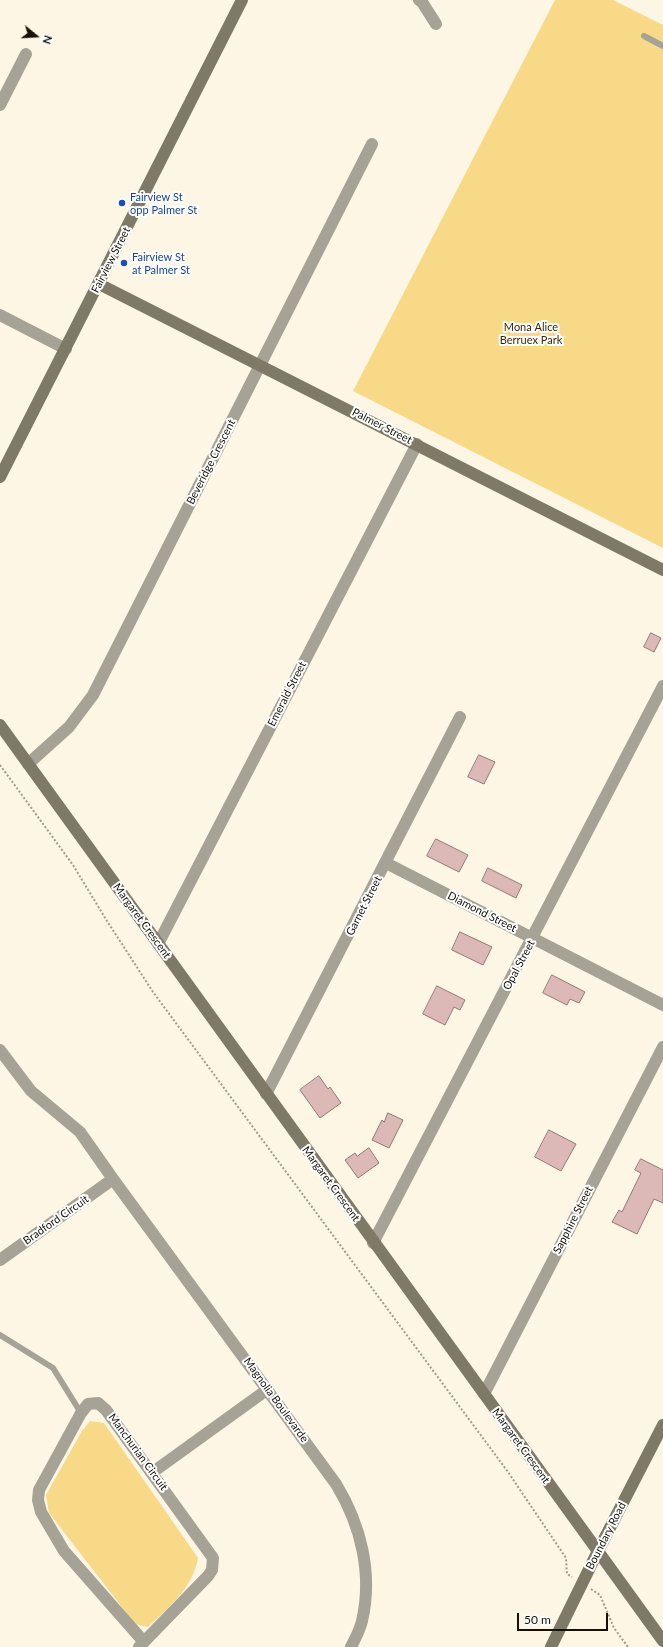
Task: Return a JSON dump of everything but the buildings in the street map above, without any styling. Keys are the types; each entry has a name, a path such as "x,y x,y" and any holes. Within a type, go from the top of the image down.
{"street":[{"name":"Fairview Street","path":"0,477 242,0"},
{"path":"419,0 422,2 436,24"},
{"path":"0,105 26,54"},
{"name":"Beveridge Crescent","path":"28,764 69,727 93,695 372,144"},
{"name":"Palmer Street","path":"99,284 663,570"},
{"path":"0,315 66,349"},
{"name":"Emerald Street","path":"158,944 417,444"},
{"name":"Opal Street","path":"373,1243 663,686"},
{"name":"Garnet Street","path":"266,1094 460,717"},
{"name":"Margaret Crescent","path":"0,725 373,1243 663,1641"},
{"name":"Diamond Street","path":"386,863 663,1004"},
{"name":"Sapphire Street","path":"484,1394 663,1047"},
{"name":"Magnolia Boulevarde","path":"0,1050 31,1091 80,1132 112,1180 268,1389 347,1501 361,1537 367,1585 362,1622 351,1647"},
{"name":"Bradford Circuit","path":"0,1260 112,1180"},
{"path":"153,1472 268,1389"},
{"name":"Manchurian Circuit","path":"98,1403 106,1410 153,1472 214,1558 214,1564 208,1576 142,1644 64,1551 41,1512 38,1500 39,1490 80,1413 88,1404 98,1403"},
{"name":"Boundary Road","path":"551,1647 598,1551 663,1425"}],"lane":[{"path":"644,36 663,46"},
{"path":"0,1335 53,1368 80,1413"}],"path":[{"path":"0,765 73,865 153,992 508,1472 566,1558 567,1574"},
{"path":"600,1595 614,1628 628,1647"}],"green space":[{"name":"Mona Alice Berruex Park","path":"555,0 613,0 663,25 663,548 353,391"},
{"path":"90,1421 104,1423 198,1558 191,1579 185,1588 172,1604 148,1627 135,1624 49,1513 46,1495 82,1431"}],"place":[{"name":"Fairview St opp Palmer St","path":"122,203"},
{"name":"Fairview St at Palmer St","path":"124,263"}]}
